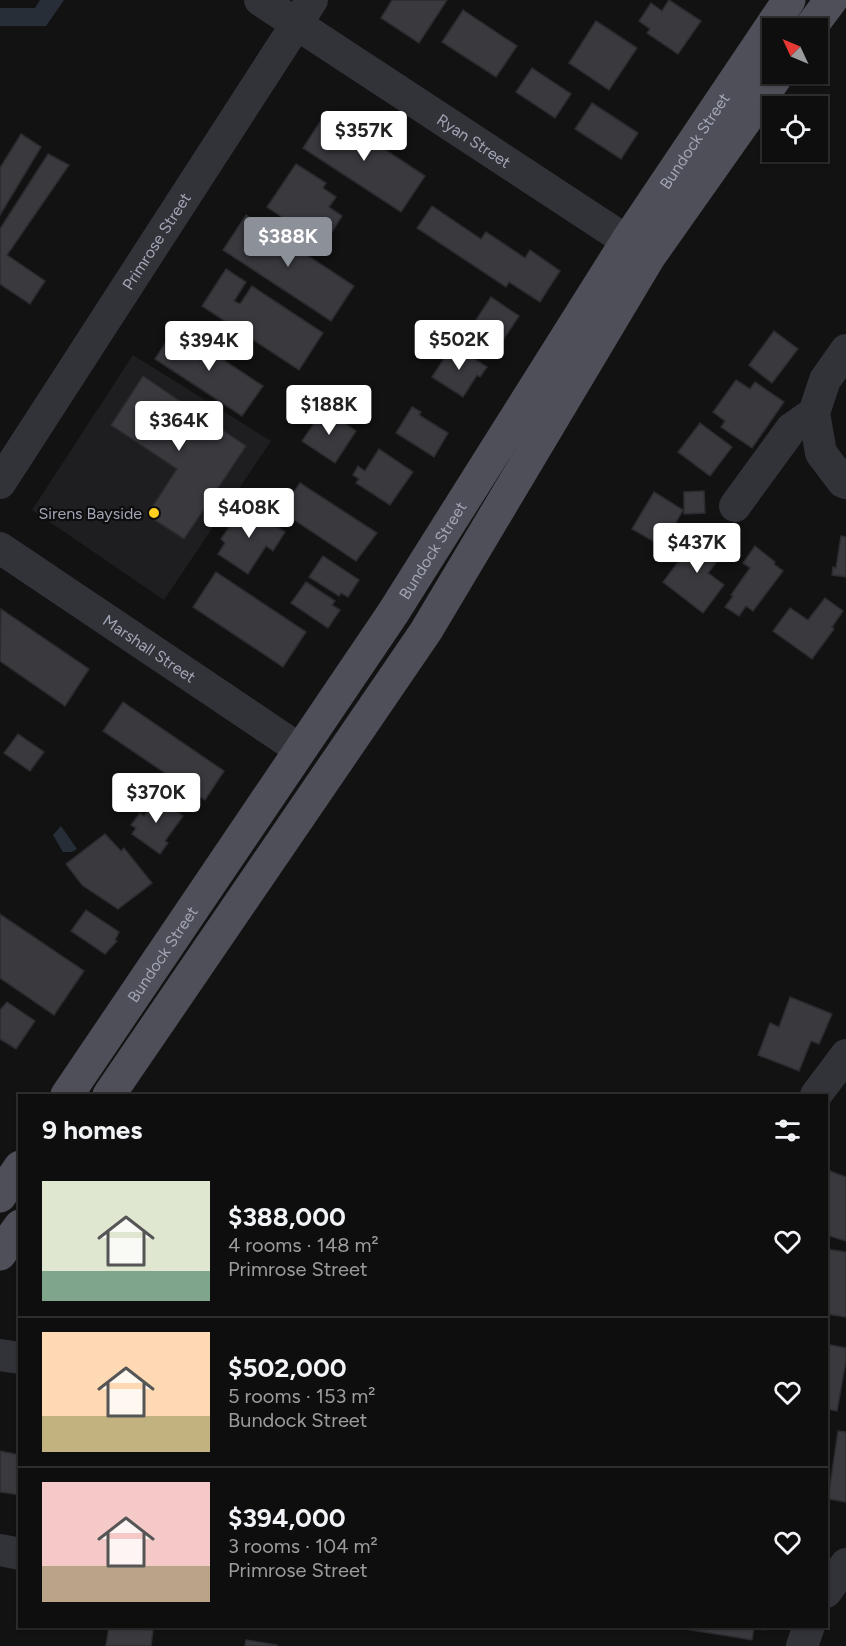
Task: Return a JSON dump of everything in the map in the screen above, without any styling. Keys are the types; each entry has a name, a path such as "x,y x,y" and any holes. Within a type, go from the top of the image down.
{"main road":[{"name":"Bundock Street","path":"69,1094 299,749 393,613 627,241 789,0"},
{"path":"818,18 831,0"},
{"name":"Bundock Street","path":"111,1094 426,631 649,257 771,84"},
{"path":"0,1196 18,1170"},
{"path":"0,1254 18,1229"}],"street":[{"name":"Ryan Street","path":"260,0 304,12 627,241"},
{"name":"Primrose Street","path":"0,483 304,12"},
{"path":"846,350 825,380 814,413 821,453 846,483"},
{"path":"735,506 791,429 814,413"},
{"name":"Marshall Street","path":"0,548 299,749"},
{"path":"817,1094 846,1055"},
{"path":"0,1355 18,1358"},
{"path":"0,1551 18,1554"},
{"path":"828,1589 846,1564"},
{"path":"802,1646 808,1628"}],"shaded area":[{"path":"40,0 64,0 46,26 0,26 0,8 35,8"},
{"path":"133,355 271,441 164,600 32,510"},
{"path":"61,826 77,849 72,852 63,852 53,835"}],"building":[{"path":"392,0 447,0 419,43 381,18"},
{"path":"669,0 701,21 678,54 647,33 650,29 639,21 651,3 662,11"},
{"path":"463,10 517,46 496,77 442,42"},
{"path":"596,21 637,48 609,90 569,63"},
{"path":"532,68 571,94 555,118 516,92"},
{"path":"592,103 638,133 621,159 575,129"},
{"path":"327,111 425,176 401,212 303,148"},
{"path":"21,134 41,147 0,215 0,168"},
{"path":"48,154 69,165 7,255 45,281 30,304 0,284 0,229"},
{"path":"296,164 326,183 323,188 336,197 329,207 342,216 324,245 267,207"},
{"path":"432,206 481,239 486,232 525,258 530,250 560,271 540,302 509,282 506,287 417,228"},
{"path":"246,215 354,286 331,321 223,250"},
{"path":"226,269 246,282 234,301 240,304 252,286 323,333 299,370 202,306"},
{"path":"491,297 519,316 496,351 468,332"},
{"path":"175,328 263,386 242,416 155,359"},
{"path":"774,331 798,349 772,383 749,365"},
{"path":"453,345 487,367 480,377 477,375 463,397 432,377"},
{"path":"143,376 246,446 184,539 147,515 177,469 111,425"},
{"path":"736,380 750,389 755,382 784,402 752,448 721,427 725,421 713,412"},
{"path":"412,407 421,412 419,415 448,433 434,457 396,433"},
{"path":"324,409 356,431 335,463 302,441"},
{"path":"700,423 732,447 710,476 678,452"},
{"path":"379,449 413,472 390,505 356,483 359,479 353,475 358,466 365,471"},
{"path":"300,483 377,533 356,561 281,511"},
{"path":"704,491 705,513 684,514 684,492"},
{"path":"654,492 683,510 667,538 653,541 632,529"},
{"path":"244,505 285,532 273,551 266,546 248,574 218,554 225,543 221,539"},
{"path":"699,534 724,552 708,573 724,585 703,613 663,582"},
{"path":"841,536 846,537 846,577 832,575 833,567 836,568"},
{"path":"755,546 783,571 753,611 746,606 739,616 725,607 750,568 743,563"},
{"path":"323,556 359,580 348,597 341,593 339,596 309,577"},
{"path":"216,572 306,632 283,667 193,607"},
{"path":"306,582 335,601 332,605 340,610 328,628 291,603"},
{"path":"825,598 843,611 832,627 834,629 812,659 773,631 790,608 808,620"},
{"path":"1,609 89,669 65,706 0,661"},
{"path":"123,702 224,771 205,800 103,731"},
{"path":"18,734 44,752 30,771 4,753"},
{"path":"151,796 183,816 165,841 168,843 160,854 132,834 136,828 131,825 140,813 144,816 148,811 143,808"},
{"path":"105,834 121,851 124,848 152,883 118,909 82,885 66,864"},
{"path":"86,910 119,932 115,940 117,941 105,954 71,931"},
{"path":"0,914 84,971 54,1015 0,978"},
{"path":"790,997 832,1014 819,1044 811,1041 799,1071 758,1055 770,1023 779,1027"},
{"path":"7,1002 35,1021 16,1049 0,1039 0,1010"},
{"path":"830,1171 846,1177 846,1241 828,1236 828,1174"},
{"path":"828,1249 846,1252 846,1317 828,1314"},
{"path":"828,1344 846,1348 846,1361 837,1411 828,1409"},
{"path":"838,1431 846,1432 846,1502 828,1499"},
{"path":"0,1451 18,1455 18,1495 0,1492"},
{"path":"109,1628 153,1630 151,1646 106,1646"},
{"path":"679,1628 754,1628 752,1640"},
{"path":"246,1640 277,1645 245,1646"}],"place":[{"name":"Sirens Bayside","path":"154,513"}]}
